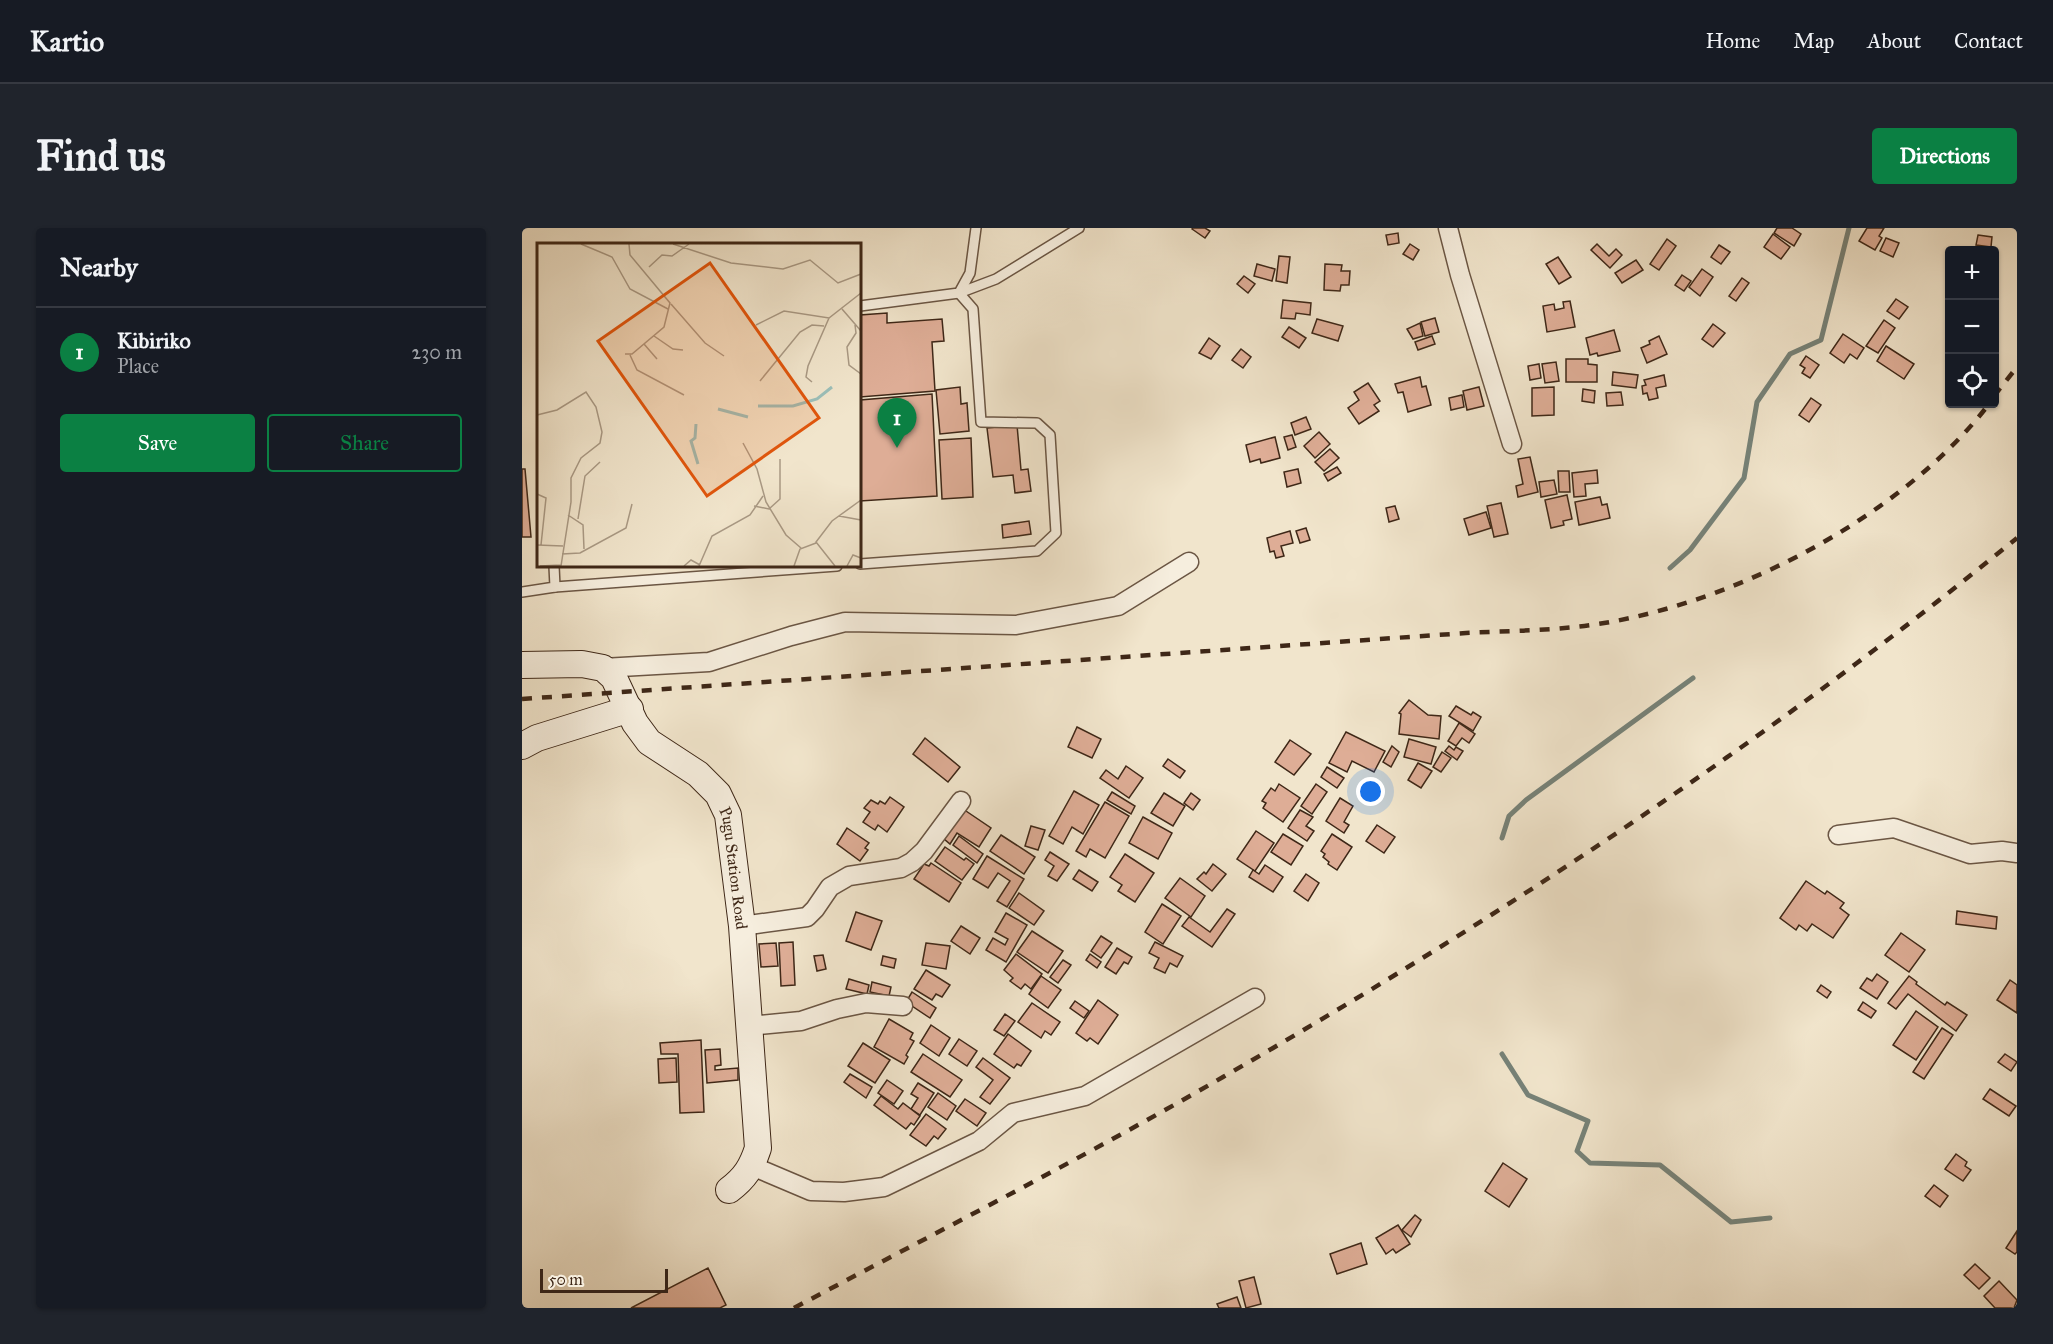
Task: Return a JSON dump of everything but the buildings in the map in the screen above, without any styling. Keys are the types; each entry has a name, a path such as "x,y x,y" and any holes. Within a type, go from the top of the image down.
{"street":[{"path":"1448,228 1460,275 1512,444"},
{"path":"522,665 582,664 603,668 709,662 790,636 845,622 1016,625 1118,606 1189,562"},
{"name":"Pugu Station Road","path":"603,668 614,678 635,723 649,742 698,774 718,794 728,815 742,926 758,1148 752,1166"},
{"path":"522,746 537,738 630,709"},
{"path":"742,926 807,917 830,887 849,876 901,868 912,862 924,851 961,801"},
{"path":"1838,835 1894,828 1970,854 2002,851 2017,854"},
{"path":"729,1190 742,1181 752,1166 810,1191 844,1192 884,1187 979,1141 1013,1113 1085,1096 1255,998"},
{"path":"748,1026 801,1021 837,1009 866,1004 903,1006"}],"lane":[{"path":"959,293 970,273 976,228"},
{"path":"861,306 959,293 996,279 1079,228"},
{"path":"861,564 1037,551 1056,533 1050,435 1036,423 981,422 973,309 959,293"},
{"path":"554,567 555,587"},
{"path":"522,592 555,587 824,567"}],"waterway":[{"path":"1670,568 1690,550 1744,478 1757,402 1790,354 1821,340 1849,228"},
{"path":"1502,838 1509,816 1526,800 1693,678"},
{"path":"1502,1054 1528,1095 1588,1121 1577,1151 1590,1163 1660,1165 1731,1222 1770,1218"}],"railway":[{"path":"1999,390 2017,367"},
{"path":"522,699 1548,629 1631,618 1688,602 1746,580 1803,553 1857,522 1907,486 1952,446 1985,408"},
{"path":"794,1308 1170,1107 1429,954 1631,823 1730,755 1923,613 2017,538"}],"place":[{"name":"Kibiriko","path":"897,448"}]}
